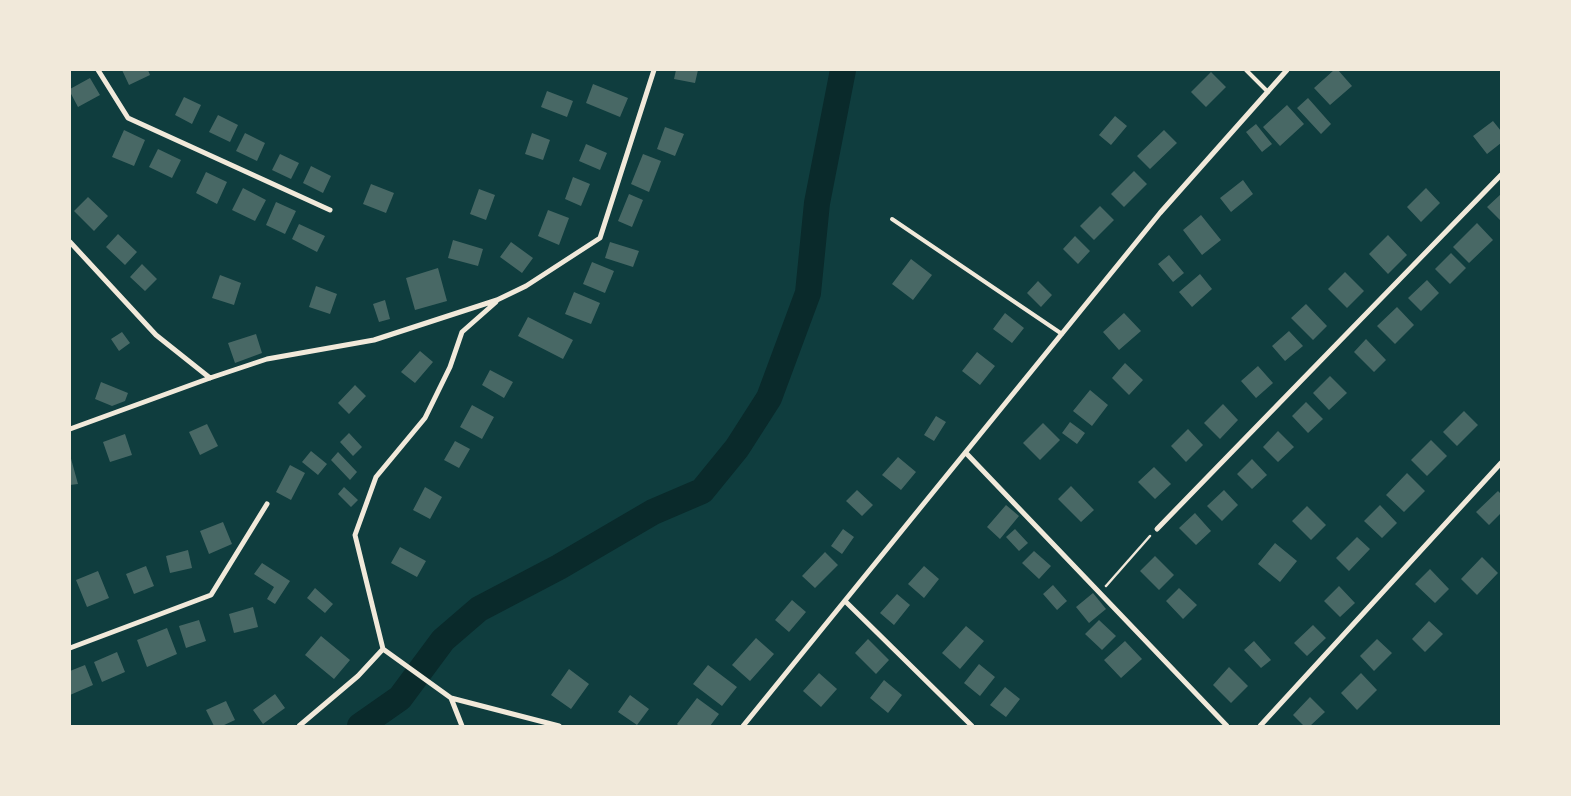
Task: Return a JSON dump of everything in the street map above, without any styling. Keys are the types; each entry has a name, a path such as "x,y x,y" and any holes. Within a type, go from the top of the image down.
{"street":[{"path":"98,70 128,118 330,210"},
{"path":"70,429 267,359 374,340 497,300 526,286 600,238 654,70"},
{"path":"743,726 1160,213 1287,70"},
{"path":"1156,529 1501,175"},
{"path":"70,242 156,335 210,378"},
{"path":"497,300 462,332 450,367 425,418 376,477 355,535 383,649 451,698 559,726"},
{"path":"966,453 1227,726"},
{"path":"1260,726 1501,463"},
{"path":"70,648 211,595 267,504"},
{"path":"845,601 972,726"},
{"path":"299,726 358,676 383,649"},
{"path":"451,698 462,726"}],"lane":[{"path":"1246,70 1268,92"},
{"path":"892,220 1062,334"}],"path":[{"path":"1100,593 1156,529"}],"building":[{"path":"122,70 148,70 150,75 129,85"},
{"path":"676,70 698,70 695,83 674,79"},
{"path":"1334,70 1338,70 1352,86 1330,105 1314,88"},
{"path":"1211,72 1226,87 1206,107 1191,92"},
{"path":"90,78 100,95 78,107 70,89"},
{"path":"593,84 628,98 620,117 586,103"},
{"path":"547,91 573,101 567,117 541,107"},
{"path":"184,97 201,105 192,124 175,115"},
{"path":"1308,98 1331,124 1321,134 1297,108"},
{"path":"1287,105 1304,124 1280,146 1263,127"},
{"path":"218,115 238,125 230,142 209,132"},
{"path":"1115,116 1127,126 1111,145 1099,135"},
{"path":"1493,121 1501,131 1501,143 1487,154 1473,136"},
{"path":"1256,124 1272,144 1262,152 1246,132"},
{"path":"665,127 684,134 675,156 657,149"},
{"path":"124,130 145,140 134,166 112,157"},
{"path":"1164,130 1177,143 1150,169 1137,156"},
{"path":"245,133 265,143 257,161 236,151"},
{"path":"532,133 550,140 543,160 525,154"},
{"path":"586,144 607,153 600,170 579,161"},
{"path":"158,149 181,160 172,178 149,167"},
{"path":"280,154 299,163 291,179 272,170"},
{"path":"643,154 661,161 649,192 631,184"},
{"path":"311,166 331,176 323,193 303,183"},
{"path":"1134,171 1147,184 1124,207 1111,194"},
{"path":"206,172 227,182 217,204 196,193"},
{"path":"573,177 590,184 581,206 565,199"},
{"path":"1243,180 1253,194 1231,212 1220,198"},
{"path":"371,184 394,193 386,213 363,204"},
{"path":"243,188 266,200 255,221 232,210"},
{"path":"1426,188 1440,203 1421,222 1407,207"},
{"path":"479,189 495,195 486,220 470,214"},
{"path":"629,194 643,200 632,227 618,221"},
{"path":"1501,194 1501,221 1487,207"},
{"path":"88,197 108,216 94,231 74,211"},
{"path":"276,202 296,211 285,234 266,225"},
{"path":"1100,206 1114,220 1094,240 1080,226"},
{"path":"548,210 569,218 559,245 538,236"},
{"path":"1201,215 1221,240 1202,255 1183,230"},
{"path":"1477,223 1493,240 1469,263 1453,247"},
{"path":"299,224 325,236 317,252 292,239"},
{"path":"118,234 137,252 125,265 106,247"},
{"path":"1388,235 1407,255 1388,274 1369,254"},
{"path":"1075,236 1090,251 1078,264 1063,249"},
{"path":"453,240 483,249 478,266 448,258"},
{"path":"511,242 533,258 522,273 500,257"},
{"path":"610,242 639,251 633,267 605,258"},
{"path":"1451,253 1466,268 1450,284 1435,269"},
{"path":"1169,255 1184,273 1173,282 1158,264"},
{"path":"911,259 932,275 913,300 892,284"},
{"path":"592,262 614,271 605,293 583,284"},
{"path":"142,264 157,279 145,291 130,277"},
{"path":"438,268 447,301 415,310 406,278"},
{"path":"1345,272 1364,291 1347,308 1328,289"},
{"path":"1200,274 1212,289 1192,307 1179,292"},
{"path":"220,275 241,283 234,305 212,298"},
{"path":"1427,280 1439,293 1421,311 1408,298"},
{"path":"1038,281 1052,295 1041,307 1027,293"},
{"path":"316,286 337,294 330,314 309,307"},
{"path":"574,292 600,303 591,324 565,314"},
{"path":"385,300 390,319 379,322 373,304"},
{"path":"1306,304 1327,326 1313,340 1291,318"},
{"path":"1397,307 1414,325 1395,344 1377,326"},
{"path":"1005,313 1024,328 1012,343 993,329"},
{"path":"1124,313 1141,331 1119,350 1103,332"},
{"path":"528,317 573,340 563,359 518,336"},
{"path":"1289,331 1303,346 1285,361 1272,346"},
{"path":"122,332 130,343 119,351 111,339"},
{"path":"256,334 262,353 235,363 228,343"},
{"path":"1366,339 1386,360 1374,372 1354,352"},
{"path":"420,351 433,362 415,383 401,372"},
{"path":"977,352 995,366 980,385 962,371"},
{"path":"1125,363 1143,380 1129,395 1112,378"},
{"path":"1258,366 1273,383 1256,398 1241,381"},
{"path":"490,370 513,382 504,398 482,385"},
{"path":"1330,376 1347,393 1329,410 1313,393"},
{"path":"101,382 128,393 125,401 112,406 95,399"},
{"path":"355,385 366,396 349,414 338,403"},
{"path":"1090,390 1108,405 1092,426 1073,411"},
{"path":"1306,402 1323,419 1308,433 1292,416"},
{"path":"1223,404 1238,420 1220,439 1204,423"},
{"path":"472,405 494,417 482,439 460,427"},
{"path":"1464,411 1478,425 1457,446 1443,432"},
{"path":"936,416 946,422 934,441 924,435"},
{"path":"1070,422 1085,433 1077,444 1062,433"},
{"path":"1043,423 1060,440 1040,460 1023,443"},
{"path":"207,424 218,446 200,455 189,432"},
{"path":"1188,429 1203,445 1186,462 1171,446"},
{"path":"1278,431 1294,447 1278,462 1263,447"},
{"path":"349,433 362,447 353,456 340,442"},
{"path":"125,434 132,455 110,462 103,442"},
{"path":"1431,440 1447,456 1427,476 1411,460"},
{"path":"455,441 470,449 459,468 444,460"},
{"path":"311,451 327,464 318,475 302,462"},
{"path":"338,452 357,472 350,480 331,460"},
{"path":"70,455 78,484 70,485"},
{"path":"898,457 916,472 901,490 882,475"},
{"path":"1252,459 1267,475 1252,489 1237,474"},
{"path":"290,465 305,473 291,500 276,492"},
{"path":"1154,467 1171,484 1155,499 1138,482"},
{"path":"1407,473 1425,491 1404,512 1386,495"},
{"path":"1071,486 1094,510 1081,522 1058,499"},
{"path":"344,487 358,500 351,507 338,494"},
{"path":"425,487 442,497 430,519 413,510"},
{"path":"857,490 873,505 862,516 846,501"},
{"path":"1224,490 1238,505 1222,521 1207,506"},
{"path":"1498,491 1501,494 1501,513 1489,525 1476,512"},
{"path":"1006,505 1019,516 1000,539 987,527"},
{"path":"1380,505 1397,523 1382,538 1364,521"},
{"path":"1307,506 1326,525 1311,540 1292,521"},
{"path":"1195,513 1211,531 1196,545 1179,528"},
{"path":"223,522 232,544 209,554 200,531"},
{"path":"843,529 854,537 842,554 831,546"},
{"path":"1015,529 1028,543 1019,551 1006,537"},
{"path":"1357,537 1370,549 1349,571 1336,558"},
{"path":"1275,543 1297,561 1280,582 1258,564"},
{"path":"400,547 426,561 417,577 391,563"},
{"path":"188,550 192,568 170,573 166,556"},
{"path":"1034,551 1051,566 1039,579 1022,563"},
{"path":"825,552 838,565 815,588 802,576"},
{"path":"1155,556 1174,575 1159,590 1140,571"},
{"path":"1482,557 1498,573 1477,595 1461,579"},
{"path":"262,563 290,581 275,604 267,599 274,587 254,574"},
{"path":"146,566 154,586 134,594 126,574"},
{"path":"924,566 939,579 924,598 908,584"},
{"path":"1430,569 1449,589 1435,603 1415,584"},
{"path":"98,571 109,598 87,607 76,580"},
{"path":"1053,585 1067,601 1057,610 1043,594"},
{"path":"1339,586 1355,603 1340,617 1324,601"},
{"path":"315,588 333,604 325,613 307,598"},
{"path":"1179,588 1197,605 1183,619 1166,601"},
{"path":"1093,593 1106,609 1089,623 1076,607"},
{"path":"897,594 910,605 894,625 880,613"},
{"path":"792,600 806,612 789,632 775,620"},
{"path":"253,607 258,627 234,633 229,614"},
{"path":"199,620 206,641 186,648 179,626"},
{"path":"1099,620 1116,636 1102,650 1085,634"},
{"path":"1429,621 1443,634 1425,652 1412,639"},
{"path":"1313,625 1326,638 1307,656 1294,643"},
{"path":"966,626 984,641 960,669 942,653"},
{"path":"167,628 177,654 147,667 137,640"},
{"path":"321,636 350,660 334,679 305,655"},
{"path":"756,638 774,654 750,681 732,665"},
{"path":"868,639 889,660 876,674 855,653"},
{"path":"1377,639 1392,653 1374,671 1360,656"},
{"path":"1125,641 1142,659 1121,678 1104,660"},
{"path":"1254,641 1271,660 1261,668 1244,650"},
{"path":"117,652 125,672 102,682 94,662"},
{"path":"979,664 995,677 980,696 964,683"},
{"path":"85,665 93,685 70,695 70,671"},
{"path":"708,665 737,687 722,706 693,684"},
{"path":"1229,667 1248,686 1231,703 1213,685"},
{"path":"569,669 589,684 571,709 551,695"},
{"path":"819,673 837,689 821,707 803,691"},
{"path":"1361,673 1377,690 1357,710 1341,693"},
{"path":"884,680 902,695 888,713 870,698"},
{"path":"1005,687 1020,699 1006,717 990,705"},
{"path":"275,694 285,708 263,724 253,710"},
{"path":"630,695 649,709 637,725 618,712"},
{"path":"1310,697 1325,712 1310,726 1304,726 1293,715"},
{"path":"697,698 719,714 710,726 679,726 677,724"},
{"path":"226,701 235,720 222,726 214,726 206,710"}],"waterway":[{"path":"360,726 400,698 443,640 479,609 559,567 653,512 702,491 737,448 769,398 808,293 817,203 843,70"}]}
